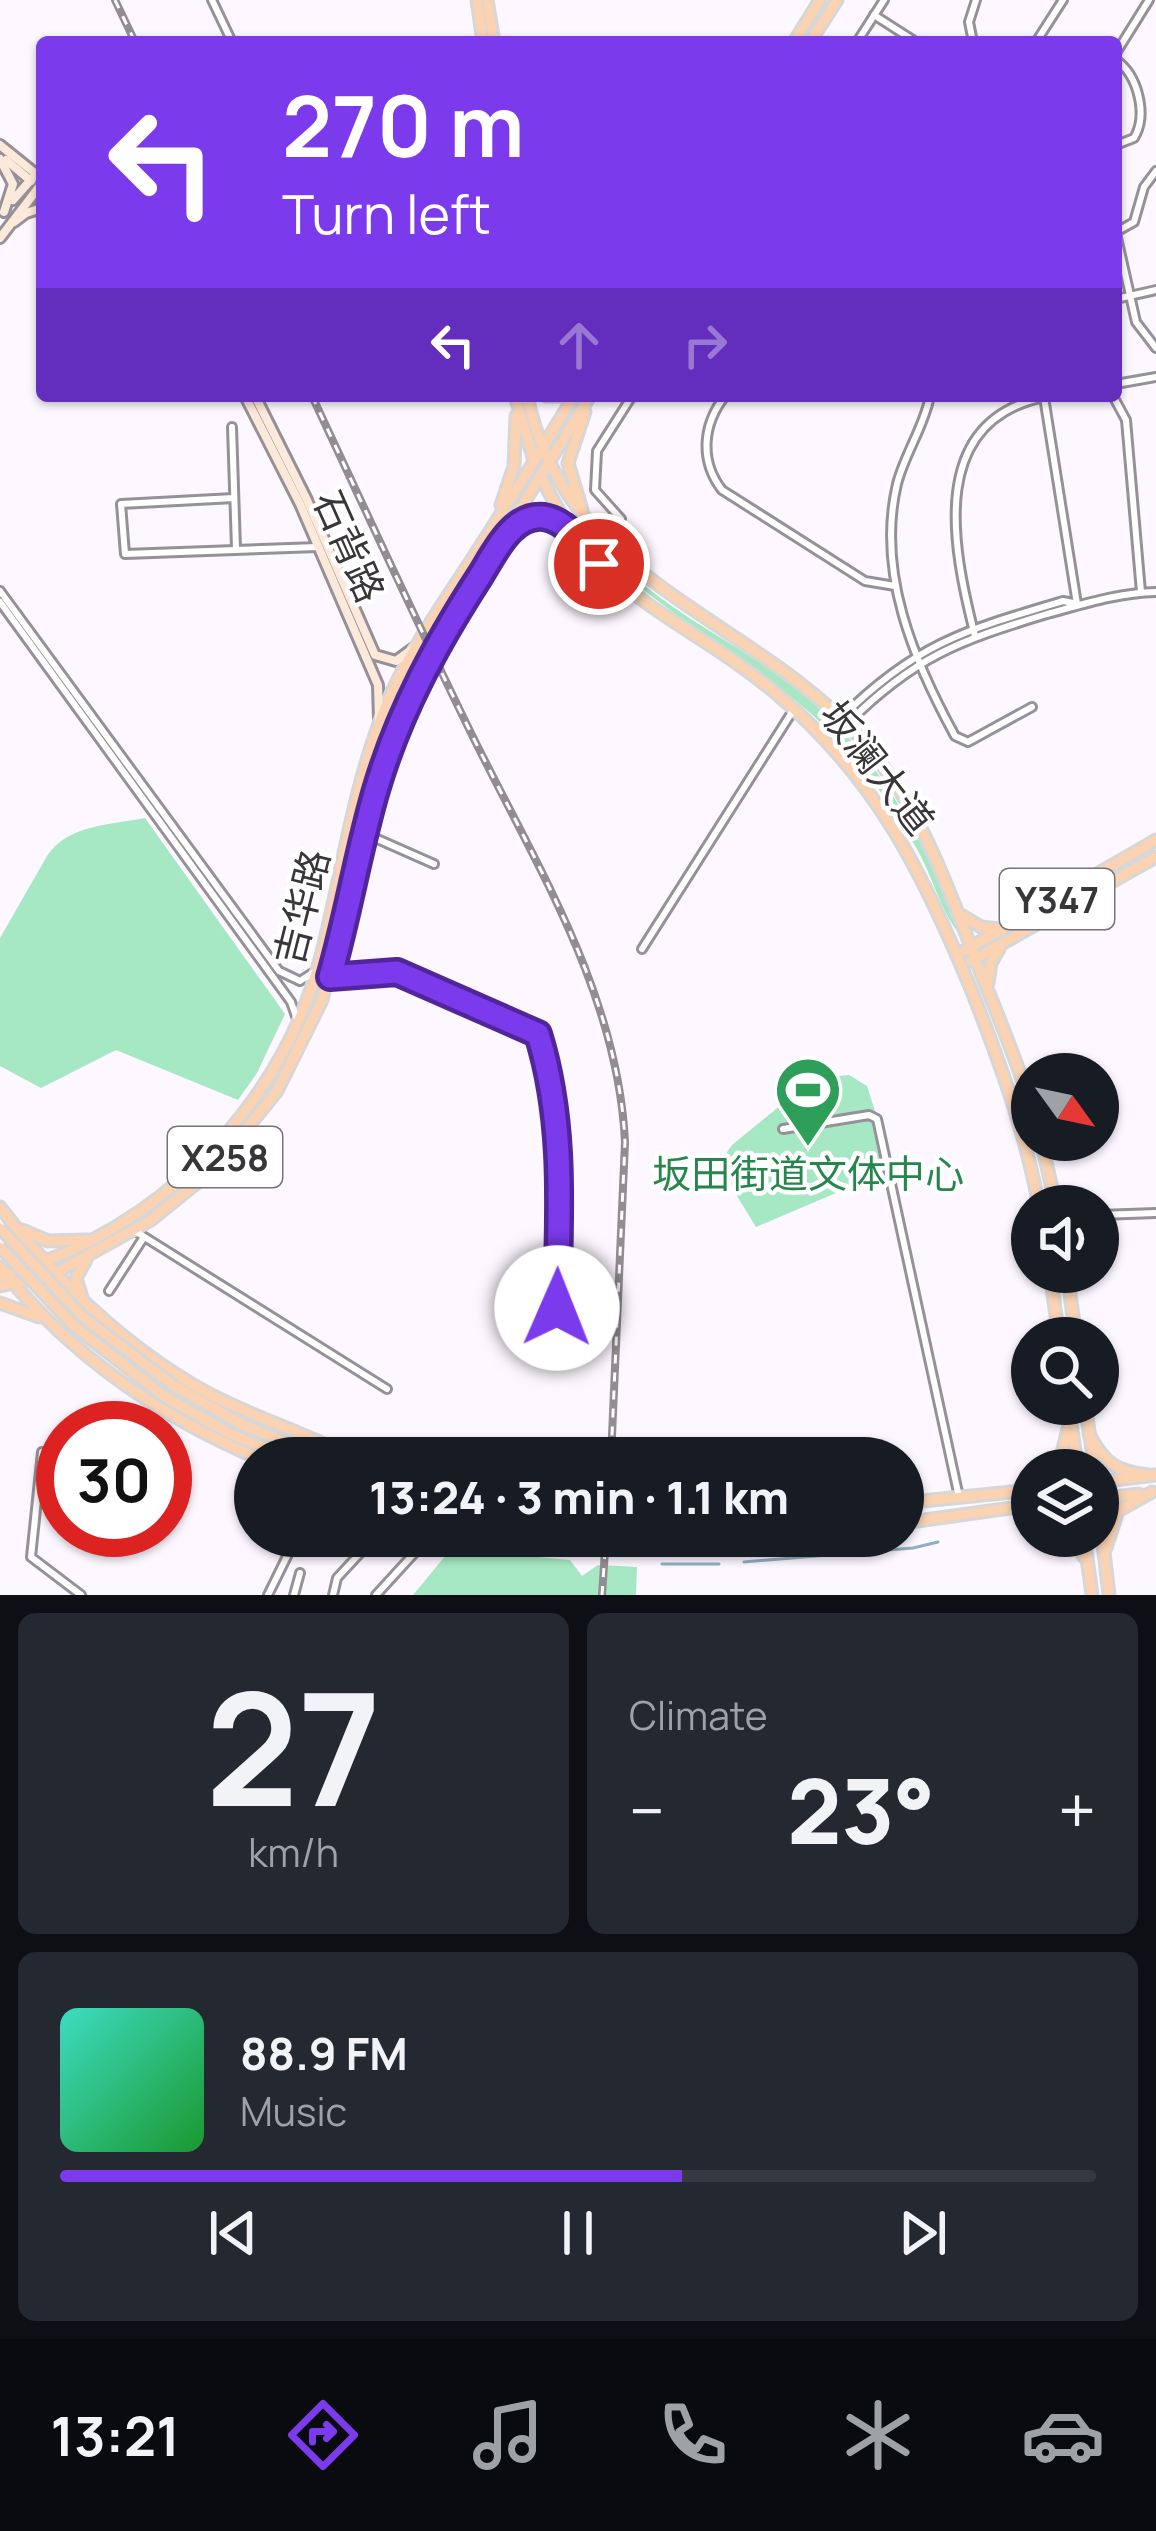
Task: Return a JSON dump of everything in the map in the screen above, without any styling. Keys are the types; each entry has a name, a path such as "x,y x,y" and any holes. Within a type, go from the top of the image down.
{"main road":[{"path":"477,0 482,36"},
{"path":"487,0 493,36"},
{"path":"798,36 820,0"},
{"path":"814,36 836,0"},
{"path":"0,145 36,180"},
{"path":"0,157 36,181"},
{"path":"0,157 14,184 2,215"},
{"path":"2,215 36,184"},
{"path":"2,234 36,185"},
{"path":"2,234 36,210"},
{"name":"石背路","path":"248,402 319,547 378,685 378,725"},
{"name":"石背路","path":"258,402 375,655 396,661 416,646"},
{"name":"X258","path":"494,525 514,466 516,402"},
{"name":"坂澜大道","path":"517,402 534,461 576,536 639,600 737,664 794,709 842,757 885,812 921,873 959,961 1011,1095 1035,1185"},
{"path":"529,402 548,462"},
{"name":"吉华路","path":"3,1277 92,1239 159,1197 217,1145 265,1083 317,970 378,725 416,646 570,402"},
{"name":"吉华路","path":"3,1277 54,1274 140,1234 199,1183 254,1124 298,1056 330,977 392,742 422,671 587,402"},
{"path":"586,521 568,463 589,402"},
{"name":"坂澜大道","path":"548,462 586,521 649,580 784,670 844,721 890,776 934,850 1012,1053"},
{"path":"507,533 539,517 576,536"},
{"name":"Y347","path":"974,953 1006,928 1156,840"},
{"name":"Y347","path":"959,961 1006,941 1156,857"},
{"path":"960,914 981,927 1006,928"},
{"path":"988,989 991,963 1006,941"},
{"path":"0,1207 43,1263 88,1308 194,1385 309,1437"},
{"path":"10,1220 48,1240 92,1239"},
{"path":"0,1228 83,1317 173,1385 273,1437"},
{"path":"0,1247 74,1325 164,1396 238,1437"},
{"path":"88,1308 76,1282 78,1269 90,1257"},
{"path":"3,1277 92,1360 146,1398 234,1447"},
{"path":"0,1303 20,1307 50,1323"},
{"path":"1088,1425 1092,1449"},
{"path":"1089,1434 1108,1465 1152,1475"},
{"path":"1119,1479 1152,1475"},
{"path":"1119,1497 1154,1492"},
{"path":"1119,1510 1154,1492"},
{"path":"924,1501 1011,1493"},
{"path":"924,1520 1011,1508"},
{"path":"1084,1557 1087,1561"},
{"path":"1087,1557 1092,1595"},
{"path":"1105,1557 1109,1595"}],"street":[{"path":"212,0 229,36"},
{"path":"861,36 884,0"},
{"path":"972,36 969,22 976,0"},
{"path":"1040,36 1063,0"},
{"path":"1122,47 1150,0"},
{"path":"874,15 907,36"},
{"path":"1122,64 1132,75 1141,116 1134,138 1122,143"},
{"path":"1122,229 1134,222 1144,187 1156,171"},
{"path":"1122,257 1136,322 1156,348"},
{"path":"1122,298 1156,290"},
{"path":"1122,383 1156,377"},
{"path":"621,519 595,490 597,452 628,402"},
{"path":"721,402 712,417 706,447 711,472 722,490 865,581 897,586"},
{"path":"927,402 893,501 891,544 905,627 955,736 968,742 1032,707"},
{"path":"974,632 957,536 961,464 990,421 1024,402"},
{"path":"1047,402 1077,604"},
{"path":"1116,402 1126,420 1142,592"},
{"path":"232,427 236,548"},
{"path":"234,498 121,504 125,554 319,547"},
{"path":"0,590 279,971 300,981 317,970"},
{"path":"844,721 918,658 974,632 1063,601 1077,604 1156,592"},
{"path":"0,602 291,1002 297,1022"},
{"path":"642,949 794,709"},
{"path":"365,833 434,864"},
{"path":"330,977 397,972 538,1034 554,1095 558,1133 557,1308"},
{"path":"782,1129 869,1115 877,1119 959,1497"},
{"path":"1119,1214 1156,1213"},
{"path":"109,1291 140,1234 387,1389"},
{"path":"36,1509 31,1557 81,1595"},
{"path":"268,1595 287,1557"},
{"path":"333,1595 338,1578 357,1557"},
{"path":"376,1595 411,1557"},
{"path":"294,1595 300,1573"}],"green space":[{"path":"572,517 645,586 775,673 838,726 908,821 958,932 899,820 844,746 800,704 630,579"},
{"path":"145,818 285,1014 257,1073 238,1100 116,1050 41,1088 0,1066 0,938 47,856 78,832"},
{"name":"坂田街道文体中心","path":"849,1075 867,1086 888,1152 876,1176 756,1227 718,1165 732,1145 814,1078"},
{"path":"444,1557 570,1560 582,1576 598,1565 637,1567 636,1595 413,1595"}],"waterway":[{"path":"744,1562 938,1542"},
{"path":"662,1564 719,1564"}],"railway":[{"path":"115,0 132,36"},
{"path":"315,402 547,882 607,1034 625,1142 612,1437"},
{"path":"602,1595 605,1557"}],"place":[{"name":"坂田街道文体中心","path":"808,1149"}],"route":[{"path":"557,1308 558,1133 554,1095 538,1034 397,972 330,977 376,790 401,718 447,627 507,533 530,519 550,519 576,536 599,564"}]}
